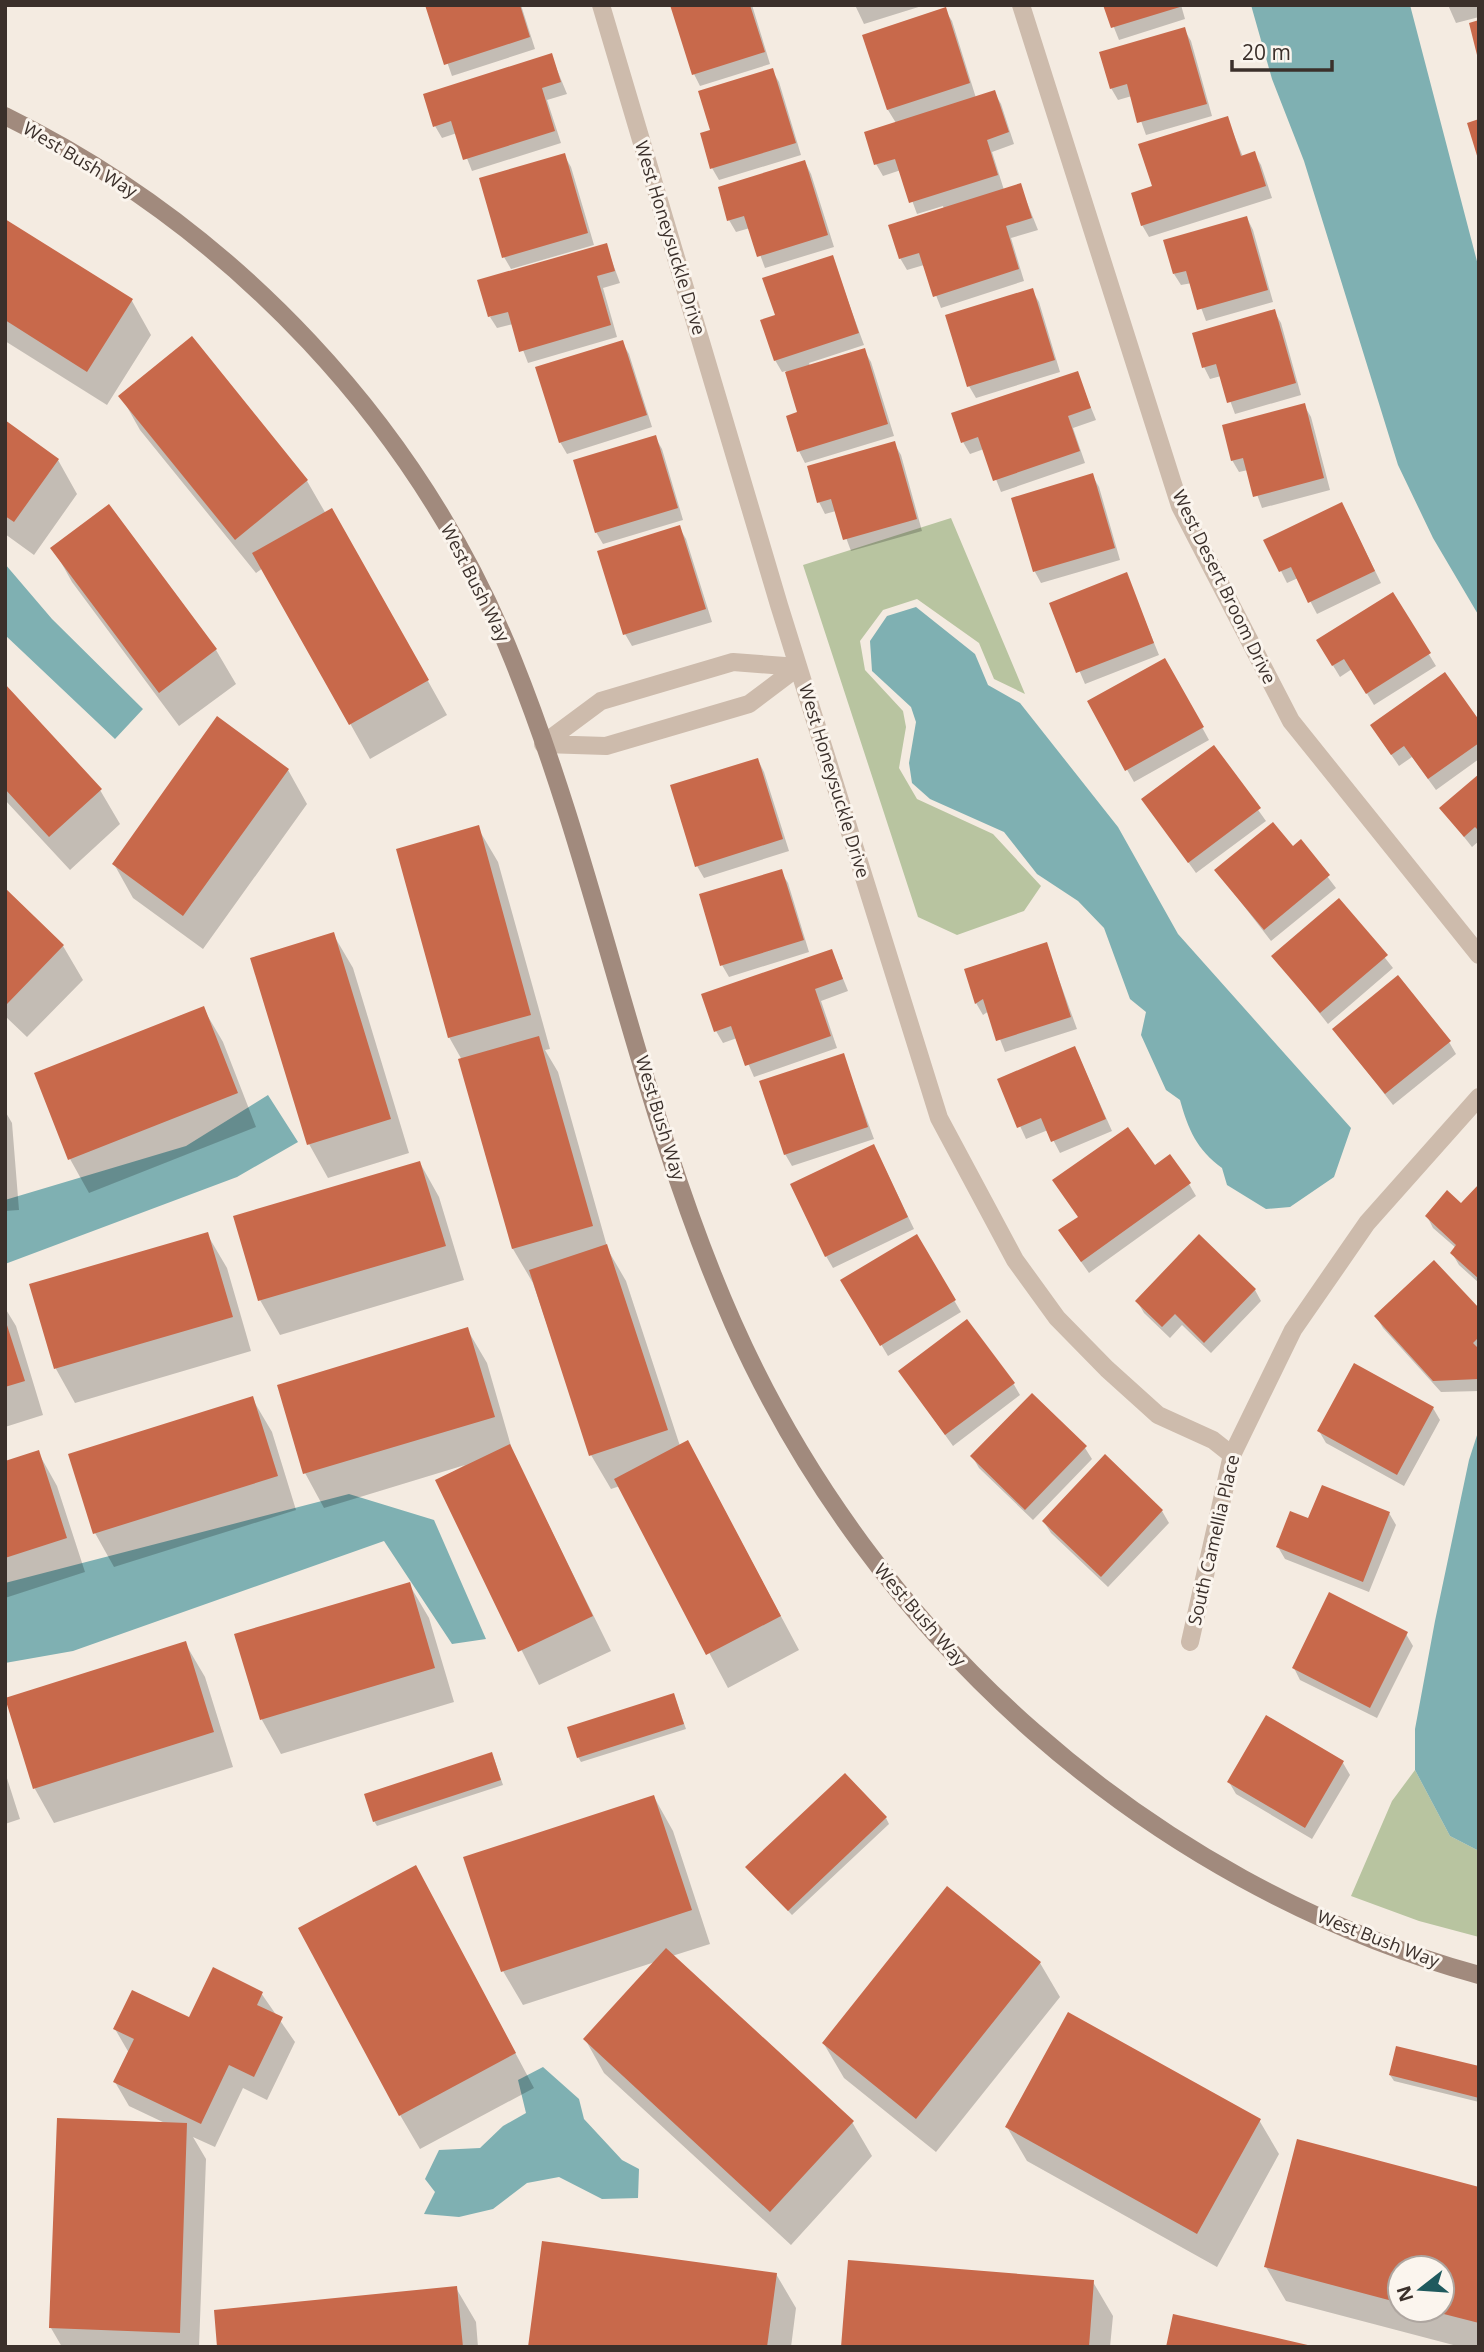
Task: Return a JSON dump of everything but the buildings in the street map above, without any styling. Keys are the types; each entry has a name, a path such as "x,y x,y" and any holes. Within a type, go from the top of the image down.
{"street":[{"name":"West Honeysuckle Drive","path":"601,5 798,667 939,1118 1015,1260 1057,1318 1107,1369 1158,1415 1213,1440 1232,1455"},
{"name":"West Desert Broom Drive","path":"1021,5 1180,506 1291,720 1479,955"},
{"name":"West Bush Way","path":"5,116 77,156 172,219 261,293 351,388 398,448 473,575 515,664 543,744 689,1212 731,1319 781,1422 862,1547 940,1641 1021,1721 1063,1759 1147,1820 1202,1855 1290,1904 1397,1950 1479,1975"},
{"path":"543,744 601,701 733,663 798,667"},
{"path":"543,744 606,746 749,704 798,667"},
{"name":"South Camellia Place","path":"1190,1642 1232,1455 1300,1319 1367,1223 1479,1097"}],"green space":[{"path":"951,518 1025,694 994,679 979,643 917,599 883,610 860,641 865,670 903,711 906,727 899,768 917,799 993,834 1041,886 1024,911 957,935 918,917 803,565"},
{"path":"1415,1770 1450,1836 1479,1851 1479,1937 1419,1921 1351,1896 1392,1801"}],"water":[{"path":"1251,5 1410,5 1479,269 1479,616 1433,538 1398,465 1304,161 1272,79"},
{"path":"5,564 52,619 143,709 115,739 5,635"},
{"path":"916,607 975,654 988,685 1020,703 1118,827 1178,934 1351,1128 1334,1177 1290,1207 1266,1209 1227,1185 1222,1168 1200,1146 1190,1130 1180,1100 1166,1090 1141,1035 1146,1012 1130,999 1104,928 1078,901 1037,874 1004,832 930,799 912,783 909,763 916,722 911,707 872,671 870,641 887,616"},
{"path":"268,1095 298,1142 237,1177 5,1264 5,1200 186,1146"},
{"path":"1479,1429 1479,1851 1450,1836 1415,1770 1415,1729 1469,1460"},
{"path":"349,1494 434,1520 486,1639 452,1644 384,1541 73,1651 5,1663 5,1583"},
{"path":"543,2067 579,2099 584,2119 622,2160 639,2169 638,2198 602,2199 559,2177 527,2183 493,2209 459,2217 424,2214 435,2192 425,2179 439,2150 480,2148 503,2126 526,2113 518,2080"}]}
